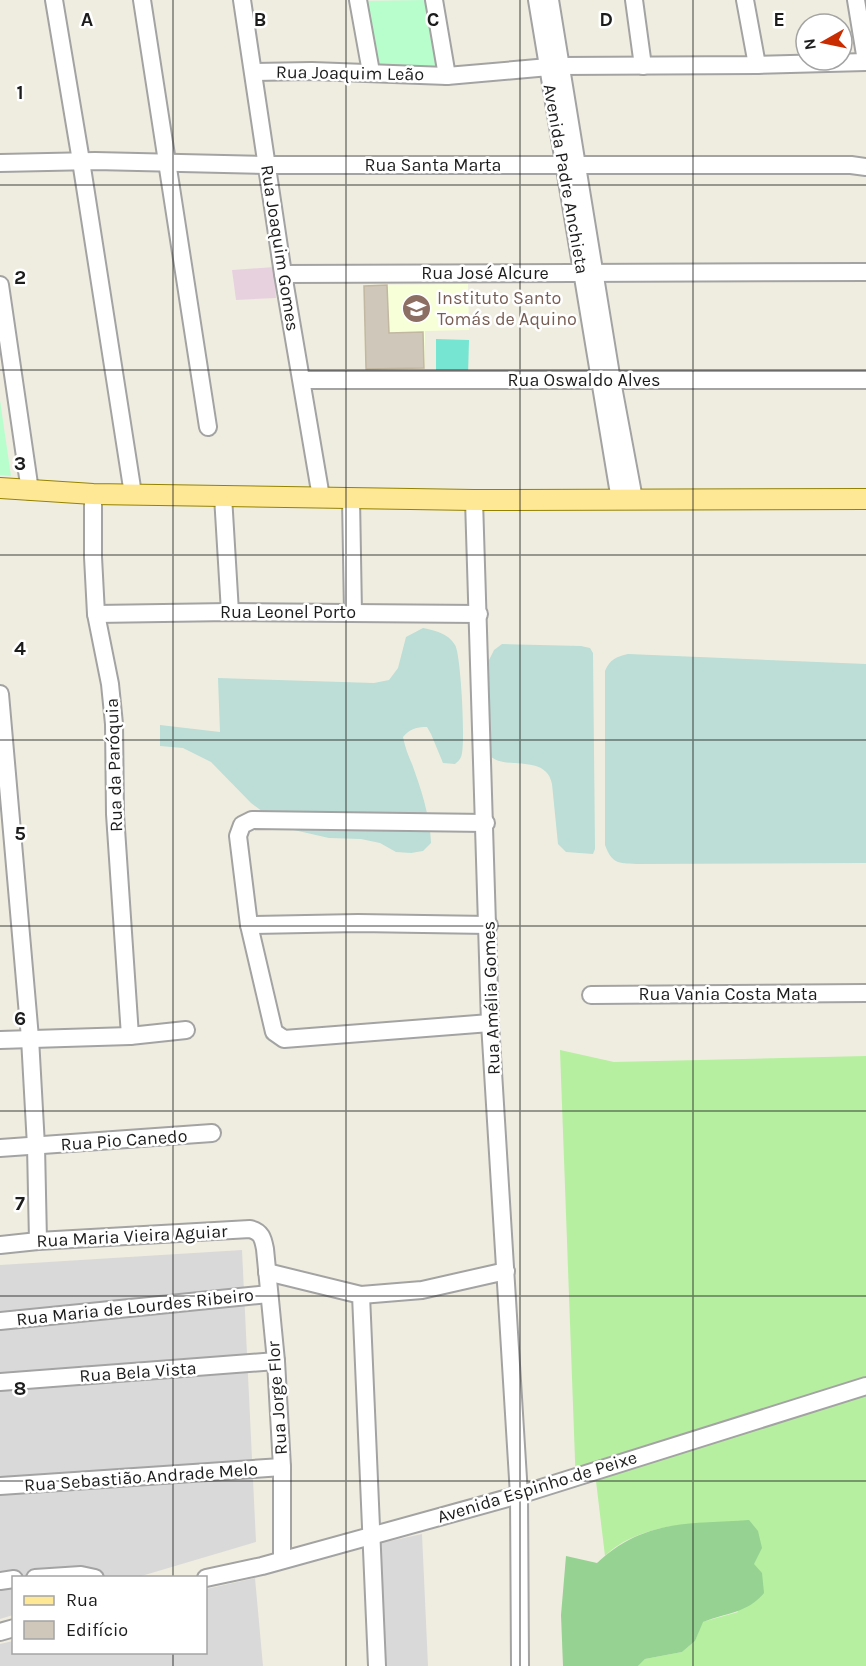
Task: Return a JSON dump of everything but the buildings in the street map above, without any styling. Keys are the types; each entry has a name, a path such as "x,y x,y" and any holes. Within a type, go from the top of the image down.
{"main road":[{"path":"0,488 93,494 474,500 866,499"}],"street":[{"path":"54,0 133,494"},
{"path":"142,0 169,162 208,427"},
{"name":"Rua Joaquim Gomes","path":"242,0 283,274 321,496"},
{"path":"358,0 371,72"},
{"path":"434,0 447,76"},
{"name":"Avenida Padre Anchieta","path":"537,0 554,66 627,499"},
{"name":"Avenida Padre Anchieta","path":"550,0 554,66"},
{"path":"634,0 643,66"},
{"path":"745,0 757,65"},
{"path":"856,0 866,61"},
{"name":"Rua Joaquim Leão","path":"254,72 371,72 447,76 554,66 757,65 866,61"},
{"name":"Rua Santa Marta","path":"0,163 81,161 267,165 851,165 866,167"},
{"name":"Rua José Alcure","path":"283,274 866,272"},
{"path":"0,285 4,332 30,491"},
{"name":"Rua Oswaldo Alves","path":"302,380 866,380"},
{"name":"Rua da Paróquia","path":"93,494 96,614 110,684 114,724 115,814 130,1036"},
{"path":"223,496 230,612"},
{"path":"351,498 353,612"},
{"name":"Rua Amélia Gomes","path":"474,500 486,823 490,1023 519,1495 520,1666"},
{"name":"Rua Leonel Porto","path":"96,614 230,612 479,614"},
{"path":"0,694 30,1038 38,1241"},
{"path":"486,823 252,820 242,825 237,836 249,925 274,1032 280,1038 284,1040 490,1023"},
{"path":"249,925 358,923 489,925"},
{"name":"Rua Vania Costa Mata","path":"591,995 866,993"},
{"path":"0,1040 130,1036 186,1030"},
{"name":"Rua Pio Canedo","path":"0,1148 212,1133"},
{"name":"Rua Maria Vieira Aguiar","path":"0,1245 250,1229 259,1232 262,1237"},
{"name":"Rua Jorge Flor","path":"262,1237 276,1361 282,1467 282,1560"},
{"path":"267,1272 361,1295 422,1290 507,1271"},
{"name":"Rua Maria de Lourdes Ribeiro","path":"0,1321 269,1294"},
{"path":"361,1295 377,1666"},
{"name":"Rua Bela Vista","path":"0,1382 276,1361"},
{"name":"Avenida Espinho de Peixe","path":"207,1578 371,1537 519,1495 866,1386"},
{"name":"Rua Sebastião Andrade Melo","path":"0,1486 282,1467"},
{"path":"54,1576 74,1576"}],"shaded area":[{"path":"274,267 276,298 236,300 232,270"},
{"name":"Instituto Santo Tomás de Aquino","path":"468,284 469,330 425,331 425,368 365,369 364,285"},
{"path":"436,339 469,340 468,376 436,374"},
{"path":"423,628 445,635 455,645 461,682 463,737 461,757 455,764 443,763 427,727 414,729 403,737 422,793 429,823 431,843 423,851 396,852 380,843 361,839 329,838 285,828 251,803 211,762 183,748 160,746 160,725 220,732 218,678 374,683 389,680 398,668 406,637"},
{"path":"502,644 581,646 590,648 593,653 595,849 593,854 566,852 558,844 552,784 548,774 541,768 503,762 489,754 487,664 494,650"},
{"path":"628,654 866,664 866,863 636,864 620,863 613,859 605,845 605,671 614,659"},
{"path":"242,1250 256,1542 141,1576 12,1576 12,1615 0,1619 0,1265"},
{"path":"422,1534 428,1666 386,1666 381,1543"},
{"path":"255,1578 263,1666 0,1666 0,1644 12,1641 12,1654 207,1654 207,1589"}],"green space":[{"path":"426,0 437,66 378,65 362,1"},
{"path":"0,400 11,476 0,475"},
{"path":"560,1050 614,1062 866,1056 866,1666 638,1666 645,1659 682,1652 695,1641 702,1622 738,1612 671,1526 636,1536 620,1544 605,1556 596,1481 576,1487"},
{"path":"749,1520 758,1531 762,1548 754,1564 762,1573 764,1593 758,1600 736,1612 703,1622 695,1641 682,1652 645,1659 638,1666 563,1666 561,1615 566,1556 597,1563 632,1538 650,1531 668,1526"}],"place":[{"name":"Instituto Santo Tomás de Aquino","path":"416,308"}]}
